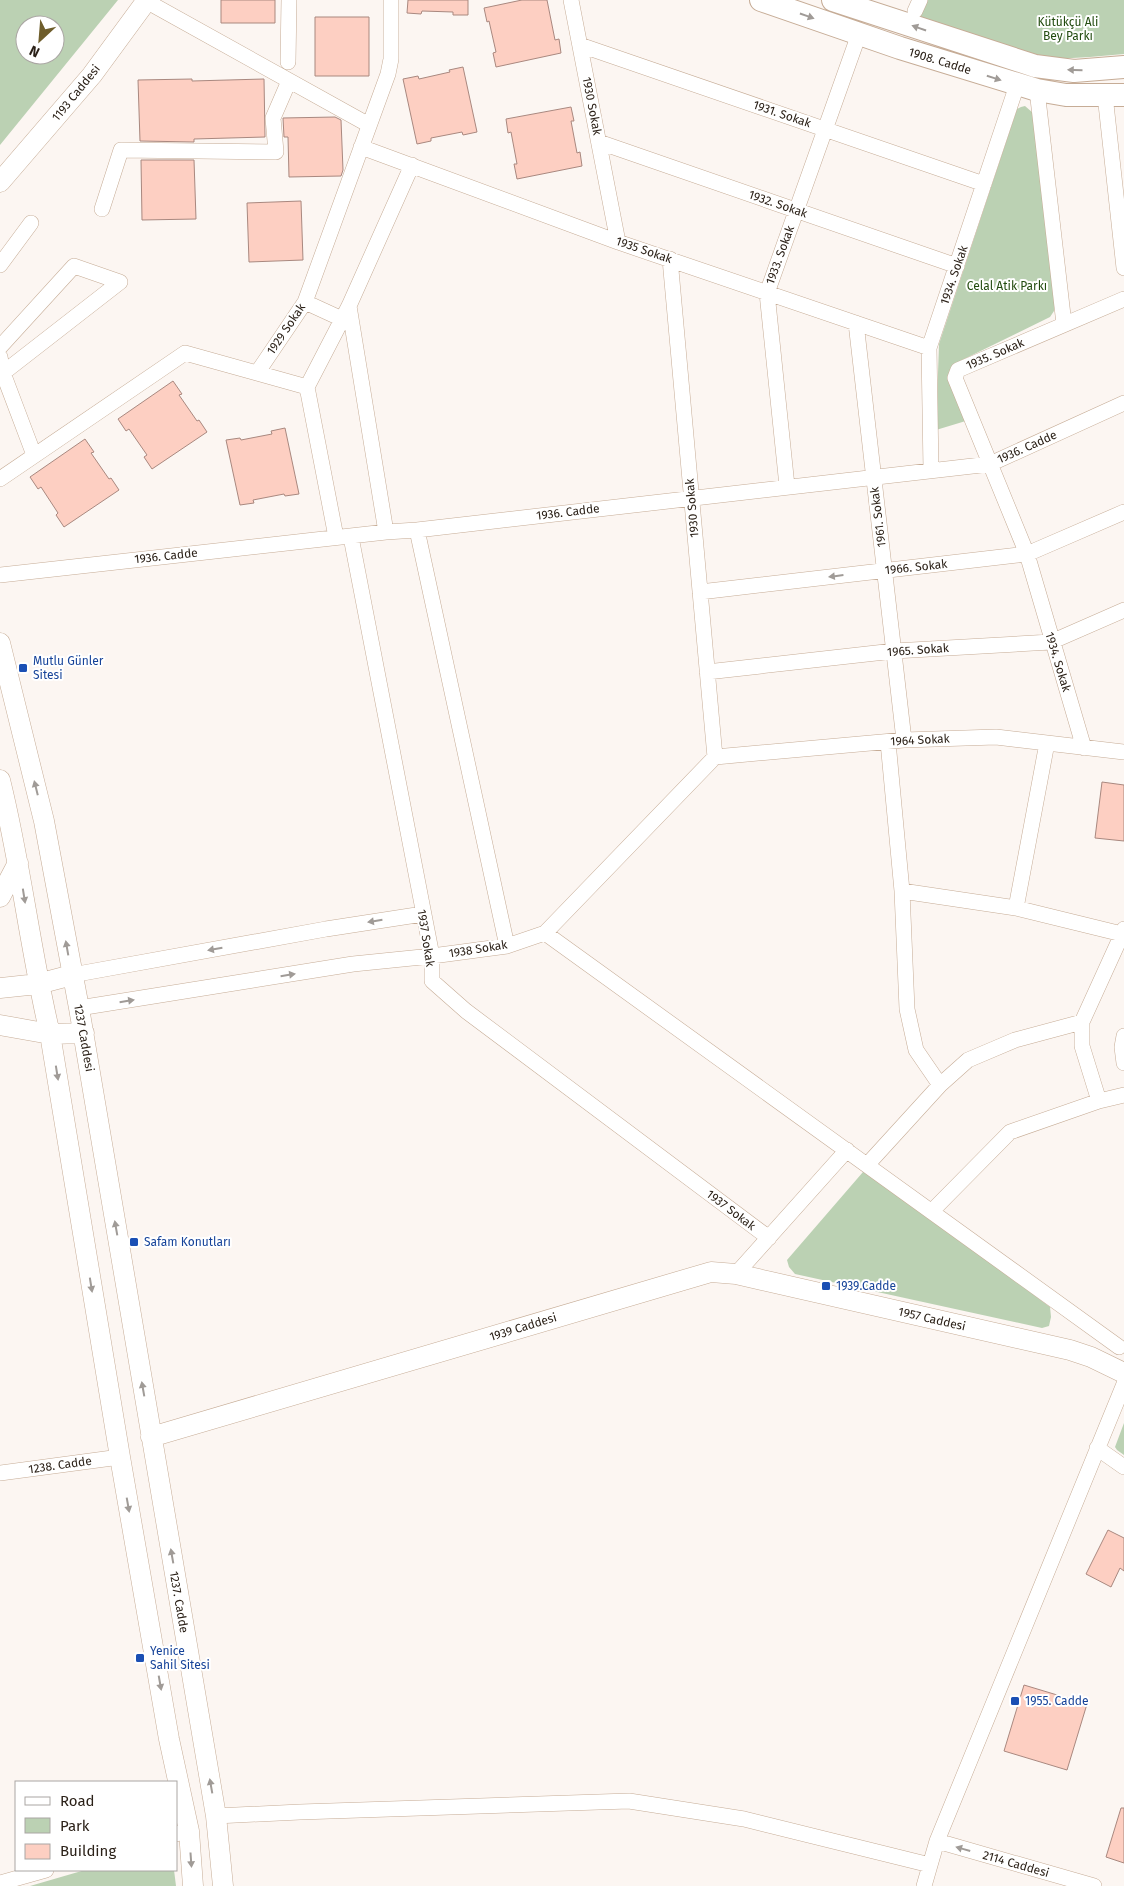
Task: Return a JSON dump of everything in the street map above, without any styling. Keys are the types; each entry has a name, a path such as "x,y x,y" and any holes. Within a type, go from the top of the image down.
{"main road":[{"name":"1908. Cadde","path":"761,0 1027,88 1066,95 1114,95"},
{"name":"1908. Cadde","path":"833,0 1034,66 1074,71 1124,67"}],"street":[{"path":"146,0 370,125"},
{"name":"1193 Caddesi","path":"0,182 92,75 146,0"},
{"path":"288,62 289,0"},
{"name":"1929 Sokak","path":"257,373 305,302 370,125 390,67 391,0"},
{"name":"1930 Sokak","path":"571,0 618,242"},
{"name":"1933. Sokak","path":"787,486 767,292 859,34"},
{"name":"1931. Sokak","path":"580,45 984,184"},
{"path":"102,209 121,150 276,152 273,118 289,81"},
{"path":"1027,88 1064,324"},
{"name":"1934. Sokak","path":"931,470 929,348 984,184 1027,88"},
{"path":"1114,95 1124,268"},
{"name":"1932. Sokak","path":"599,142 957,266"},
{"name":"1935 Sokak","path":"362,147 618,242 929,348"},
{"path":"336,537 306,387 346,312 412,165"},
{"path":"0,265 31,223"},
{"name":"1930 Sokak","path":"670,259 715,757"},
{"path":"0,347 74,266 120,282 3,373"},
{"name":"1935. Sokak","path":"990,464 956,378 958,370 1124,299"},
{"path":"305,302 346,312"},
{"path":"346,312 386,532"},
{"name":"1961. Sokak","path":"856,323 904,740"},
{"path":"0,479 185,352 306,387"},
{"path":"0,357 3,373 34,455"},
{"name":"1936. Cadde","path":"0,575 336,537 417,530 990,464 1124,403"},
{"name":"1934. Sokak","path":"990,464 1027,554 1051,642 1084,748"},
{"name":"1966. Sokak","path":"700,592 1027,554 1124,512"},
{"path":"417,530 507,946"},
{"name":"1937 Sokak","path":"351,537 432,956 432,980 466,1011 770,1238"},
{"name":"1965. Sokak","path":"707,672 894,651 1051,642 1124,610"},
{"name":"1237 Caddesi","path":"0,643 44,821 84,1033 151,1437"},
{"name":"1964 Sokak","path":"715,757 904,740 996,737 1124,752"},
{"path":"888,742 902,891 906,1009 916,1050 940,1085"},
{"path":"1016,908 1047,743"},
{"name":"1938 Sokak","path":"79,1008 353,964 507,946 545,933 715,757"},
{"path":"0,780 18,863 38,984 50,1034 175,1781"},
{"path":"0,897 18,863"},
{"path":"902,891 1016,908 1123,931 1082,1022 1082,1046 1099,1101"},
{"path":"0,988 38,984 72,975 326,929 423,914"},
{"path":"545,933 932,1212 1119,1356"},
{"path":"867,1165 940,1085 968,1060 1015,1040 1082,1022"},
{"path":"0,1026 50,1034 84,1033"},
{"path":"1124,1036 1122,1047 1124,1063"},
{"path":"932,1212 1010,1132 1099,1101 1124,1096"},
{"path":"736,1274 847,1150"},
{"name":"1939 Caddesi","path":"151,1437 704,1273 717,1271 736,1274"},
{"name":"1957 Caddesi","path":"736,1274 1070,1350 1119,1356"},
{"path":"924,1886 937,1841 1124,1384"},
{"name":"1237. Cadde","path":"151,1437 216,1816 223,1886"},
{"path":"1097,1448 1124,1467"},
{"name":"1238. Cadde","path":"0,1473 120,1457"},
{"path":"216,1816 629,1801 744,1819 930,1865"},
{"path":"178,1803 193,1886"},
{"name":"2114 Caddesi","path":"937,1841 1094,1886"},
{"path":"0,1882 42,1871"}],"green space":[{"path":"0,0 118,0 0,145"},
{"name":"Kütükçü Ali Bey Parkı","path":"927,0 1124,0 1124,54 1055,59 1022,56 917,23"},
{"name":"Celal Atik Parkı","path":"1025,106 1033,113 1056,303 1054,311 1050,317 954,364 969,420 936,430 939,344 1017,109"},
{"path":"863,1172 873,1174 1050,1307 1051,1317 1049,1326 1042,1328 795,1274 789,1267 787,1260"},
{"path":"1124,1423 1124,1455 1115,1447"},
{"path":"82,1871 174,1871 176,1886 30,1886"}],"building":[{"path":"221,0 275,0 275,23 221,23"},
{"path":"408,0 468,0 468,15 453,15 453,12 422,11 421,14 407,13"},
{"path":"522,0 547,0 555,40 559,39 561,53 496,67 493,53 496,52 484,8"},
{"path":"315,17 369,17 369,76 315,76"},
{"path":"463,67 477,132 463,135 462,132 431,138 431,141 417,144 403,79 418,76 419,79"},
{"path":"192,79 192,81 264,79 265,137 194,139 194,142 140,141 138,80"},
{"path":"571,107 574,121 571,121 577,153 580,152 582,166 517,179 514,164 517,164 511,132 508,133 506,119"},
{"path":"335,117 341,120 343,170 341,176 289,177 288,137 284,137 283,118"},
{"path":"141,160 194,160 196,219 142,220"},
{"path":"301,201 303,260 249,262 247,203"},
{"path":"173,381 182,394 179,395 207,432 152,469 144,457 147,455 129,429 126,431 118,419"},
{"path":"285,428 299,494 285,496 284,494 253,500 254,503 240,505 226,440 240,438 241,440 272,434 271,431"},
{"path":"85,439 94,452 91,453 119,490 64,527 56,515 58,513 41,487 38,489 30,477"},
{"path":"1102,782 1124,785 1124,841 1095,838"},
{"path":"1108,1530 1124,1538 1124,1571 1120,1568 1111,1587 1086,1574"},
{"path":"1024,1685 1087,1704 1067,1770 1004,1751"},
{"path":"1121,1808 1124,1808 1124,1863 1106,1857"}],"place":[{"name":"Mutlu Günler Sitesi","path":"23,668"},
{"name":"Safam Konutları","path":"134,1242"},
{"name":"1939.Cadde","path":"826,1286"},
{"name":"Yenice Sahil Sitesi","path":"140,1658"},
{"name":"1955. Cadde","path":"1015,1701"}]}
